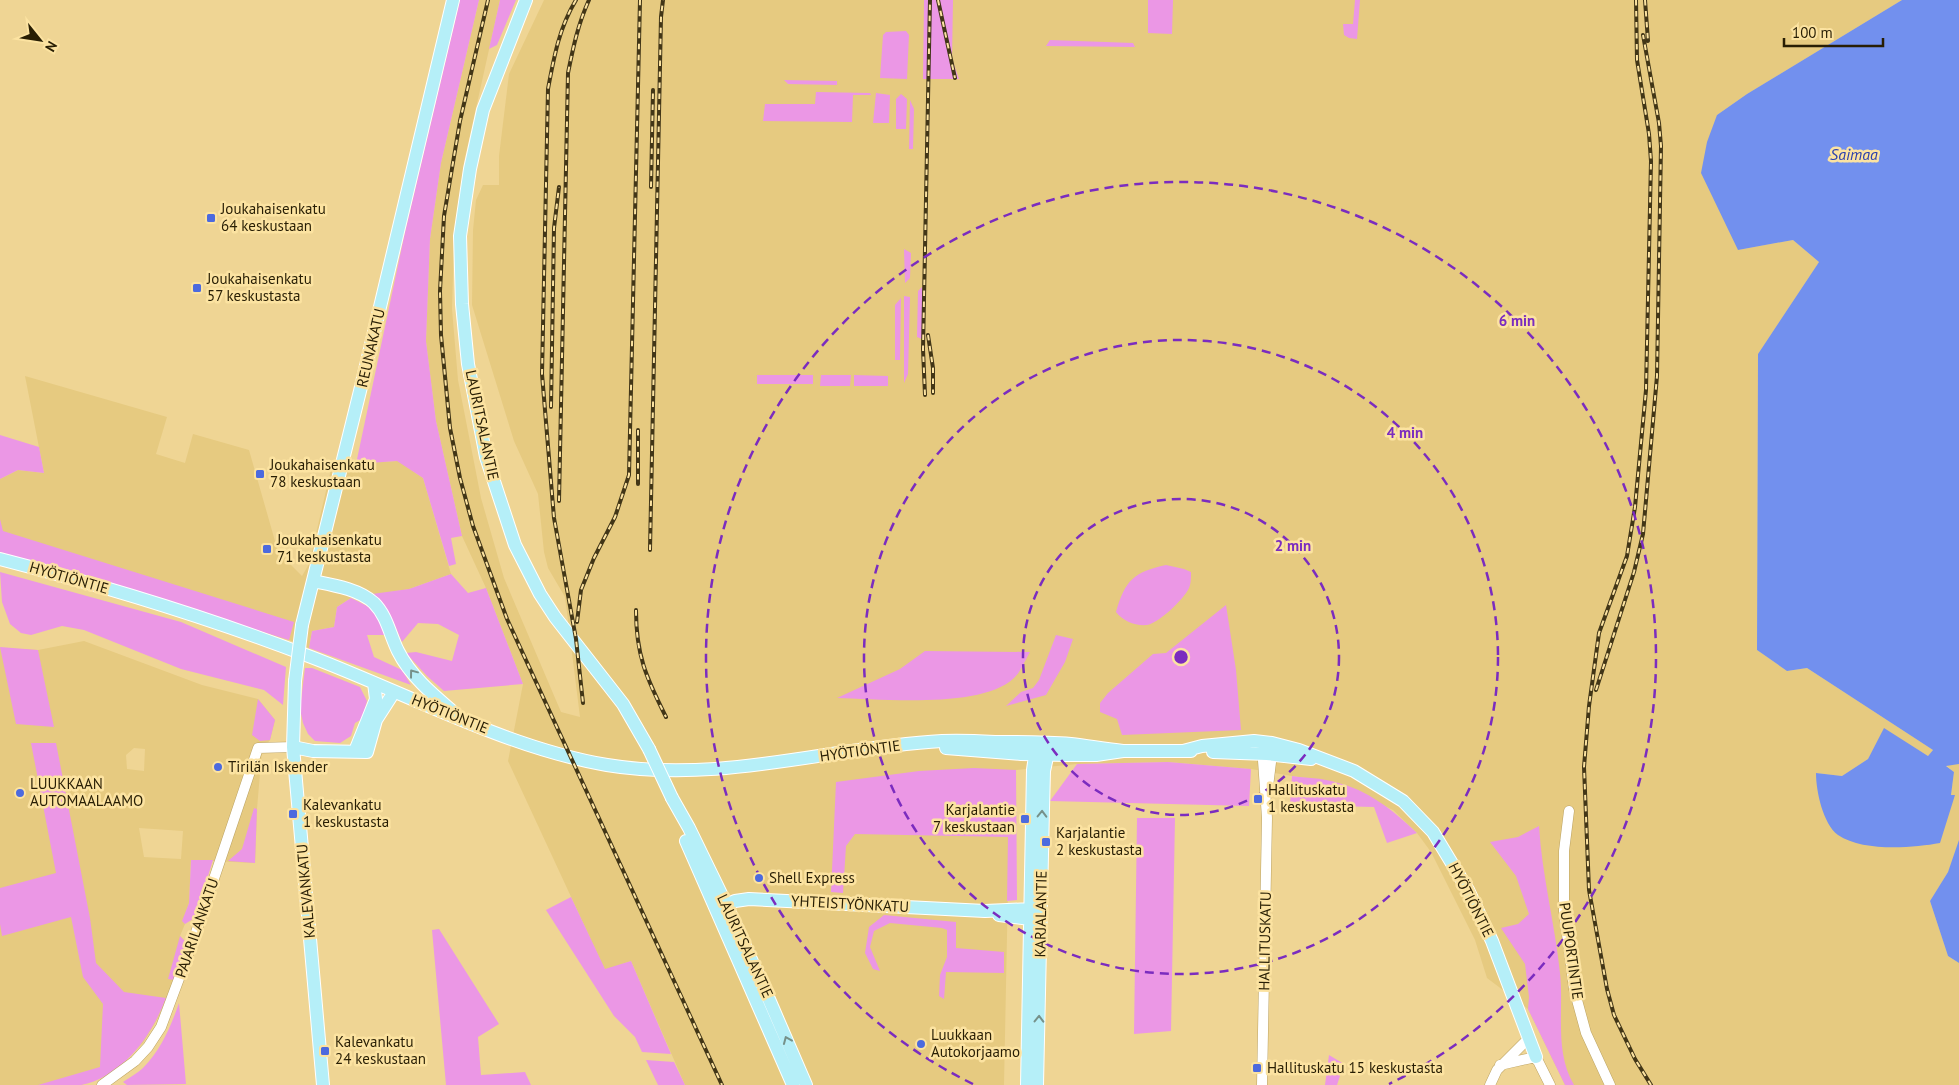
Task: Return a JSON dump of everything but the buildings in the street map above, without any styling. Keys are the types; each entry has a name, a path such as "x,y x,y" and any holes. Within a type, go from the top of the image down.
{"main road":[{"name":"REUNAKATU","path":"294,697 302,625 365,372 453,0"},
{"name":"LAURITSALANTIE","path":"526,0 482,110 470,168 460,236 462,304 468,364 486,457 515,545 540,594 555,617 624,704 649,749 677,810 683,833 768,997 806,1085"},
{"name":"HYÖTIÖNTIE","path":"0,559 74,578 171,608 312,657 394,692 527,744 606,765 674,772 761,765 916,743 951,749 1042,749 1096,755 1122,751 1265,750 1333,762 1368,778 1403,801 1433,832 1481,915 1536,1057"},
{"path":"313,581 352,591 373,602 388,624 398,651 413,674 424,687 461,718"},
{"path":"361,752 376,699 374,683"},
{"path":"361,752 376,720 394,692"},
{"name":"KALEVANKATU","path":"294,697 293,746 323,1085"},
{"path":"293,746 313,751 361,752"},
{"name":"KARJALANTIE","path":"1027,1085 1042,749"},
{"name":"YHTEISTYÖNKATU","path":"721,906 742,899 749,899 985,911 1012,918 1034,915"},
{"name":"LAURITSALANTIE","path":"721,906 793,1085"},
{"name":"KARJALANTIE","path":"1034,915 1037,1085"}],"street":[{"name":"PAJARILANKATU","path":"102,1085 135,1061 161,1027 193,941 258,748 293,746"},
{"name":"HALLITUSKATU","path":"1262,1085 1265,750"},
{"name":"PUUPORTINTIE","path":"1569,811 1564,851 1564,911 1574,990 1586,1033 1610,1085"},
{"path":"1490,1085 1500,1065 1528,1039"},
{"path":"1500,1065 1536,1057"},
{"name":"HYÖTIÖNTIE","path":"1536,1057 1550,1085"}],"shaded area":[{"path":"460,0 479,0 441,163 430,239 426,341 436,421 462,536 451,538 456,564 449,566 423,478 397,461 356,464 405,232"},
{"path":"479,0 500,0 464,162 454,239 452,309 458,380 481,498 504,578 561,712 580,717 565,597 548,568 544,552 538,494 514,441 472,305 473,230 476,200 483,185 499,185 499,156 509,74 544,0 1902,0 1747,94 1717,115 1738,250 1793,240 1819,262 1758,354 1757,650 1787,671 1807,668 1933,750 1928,756 1884,729 1868,759 1842,776 1816,773 1936,841 1951,795 1954,772 1946,765 1959,764 1959,846 1948,872 1930,901 1948,956 1959,963 1959,1085 1565,1085 1528,1009 1487,978 1475,940 1431,852 1417,833 1393,810 1335,782 1251,769 1168,762 1077,764 1016,770 1009,837 1004,1085 685,1085 631,961 605,970 508,761 523,684 486,588 462,536 436,421 426,341 430,239 441,163"},
{"path":"500,0 516,0 497,45 489,49"},
{"path":"924,0 953,0 952,59 959,79 923,79"},
{"path":"1148,0 1173,0 1172,34 1148,33"},
{"path":"1355,0 1360,0 1357,39 1344,35 1343,24 1353,24"},
{"path":"906,31 909,35 907,79 880,78 883,35 886,32"},
{"path":"1050,40 1133,43 1135,47 1046,46"},
{"path":"784,80 837,81 837,85 788,84"},
{"path":"816,92 870,93 871,95 853,95 852,122 763,121 765,104 815,104"},
{"path":"876,93 890,95 889,123 873,123"},
{"path":"901,94 907,99 906,129 896,129 896,99"},
{"path":"910,100 914,109 913,149 909,149"},
{"path":"904,249 911,253 910,278 905,283"},
{"path":"922,287 922,339 917,337 918,291"},
{"path":"904,296 910,297 908,374 904,383"},
{"path":"901,298 900,360 895,360 895,305"},
{"path":"757,375 813,375 813,384 757,384"},
{"path":"821,375 851,375 850,386 820,386"},
{"path":"854,375 888,376 888,386 854,386"},
{"path":"25,376 167,417 156,454 185,463 193,434 249,450 277,548 302,576 309,564 332,465 398,461 423,478 451,574 409,589 351,598 337,607 334,627 312,631 309,648 289,640 0,552 0,479 18,470 44,473"},
{"path":"0,435 39,447 44,473 18,470 0,479"},
{"path":"0,519 3,531 294,622 289,640 0,552"},
{"path":"1166,565 1191,572 1189,588 1177,604 1158,620 1147,625 1134,624 1116,612 1123,592 1132,579 1146,571"},
{"path":"0,572 181,622 286,667 283,705 264,690 181,669 84,630 62,626 31,635 21,633 10,624 2,602"},
{"path":"451,574 468,593 486,588 523,684 444,691 406,653 416,652 452,661 459,635 438,624 418,623 402,642 393,621 372,594 409,589"},
{"path":"351,598 370,608 383,627 386,635 367,635 374,657 402,670 411,685 309,648 312,631 334,627 337,607"},
{"path":"1226,605 1236,670 1241,730 1122,735 1117,719 1100,712 1100,703 1108,693 1153,654 1166,653"},
{"path":"1056,635 1073,639 1065,662 1046,695 1006,706 1021,692 1033,688 1039,680"},
{"path":"84,641 202,685 258,699 275,720 270,740 262,750 255,863 191,860 189,903 183,921 185,924 180,936 185,941 174,980 158,1018 143,1043 120,1065 104,1076 81,1085 0,1085 0,648 38,650","holes":["134,748 145,749 144,771 127,769 126,755","139,828 183,831 181,859 144,857"]},
{"path":"0,647 38,650 54,727 16,724"},
{"path":"925,651 1030,652 1014,678 999,688 979,694 930,700 837,698 900,669"},
{"path":"305,668 312,668 360,687 367,701 362,719 355,723 351,736 340,743 315,741 308,734 300,709"},
{"path":"258,699 275,720 270,740 260,741 252,735"},
{"path":"31,743 56,743 90,918 96,963 124,992 166,998 144,1040 123,1064 96,1080 81,1085 38,1085 100,1067 103,1004 83,977 71,917 2,936 0,924 0,888 56,873"},
{"path":"1168,762 1251,769 1249,806 1050,801 1077,764"},
{"path":"974,768 1016,770 1017,900 1007,901 1008,837 855,834 846,846 843,893 831,892 836,782 919,771"},
{"path":"1292,776 1330,781 1358,790 1399,816 1417,833 1387,843 1374,807 1290,805"},
{"path":"254,808 257,809 255,863 228,861 242,849"},
{"path":"1137,818 1175,818 1171,1031 1134,1034"},
{"path":"1539,826 1560,973 1562,1044 1568,1072 1574,1085 1565,1085 1528,1009 1529,997 1525,964 1501,928 1518,924 1529,914 1516,876 1490,842 1518,837"},
{"path":"191,860 213,860 197,911 193,919 185,924 182,921 189,903"},
{"path":"571,897 605,969 631,961 671,1054 642,1052 635,1037 614,1016 546,910"},
{"path":"884,915 956,922 956,948 1004,952 1004,973 946,972 944,999 939,996 940,975 947,957 947,930 890,923 874,931 870,947 880,971 873,969 865,953 869,927"},
{"path":"439,929 499,1024 478,1037 481,1075 525,1072 531,1085 446,1085 432,930"},
{"path":"180,936 185,941 186,947 174,980 168,979"},
{"path":"179,1003 186,1084 127,1085 123,1082 143,1068 160,1046"},
{"path":"1329,1055 1344,1064 1337,1085 1325,1085"},
{"path":"646,1060 674,1062 685,1085 658,1085"}],"water":[{"name":"Saimaa","path":"1902,0 1959,0 1959,764 1946,766 1954,772 1951,795 1955,795 1940,843 1888,847 1861,844 1848,840 1833,830 1821,807 1816,773 1842,776 1868,759 1884,728 1928,756 1933,750 1807,668 1787,671 1757,650 1758,354 1819,262 1793,240 1738,250 1701,173 1707,142 1717,115 1747,94"},
{"path":"1959,840 1959,963 1948,956 1930,901 1948,872"}],"railway":[{"path":"488,0 460,121 444,216 440,291 441,335 450,428 460,478 473,526 507,619 722,1085"},
{"path":"576,0 561,32 548,89 542,374 554,518 576,639 583,703"},
{"path":"559,501 568,73 579,27 589,0"},
{"path":"577,622 581,590 594,558 615,517 629,475 640,0"},
{"path":"650,550 661,17 663,0"},
{"path":"925,395 923,349 930,0"},
{"path":"938,0 955,78"},
{"path":"1636,0 1637,60 1649,134 1651,161 1646,390 1635,507 1627,556 1599,633 1589,706 1584,767 1589,890 1607,989 1614,1015 1635,1059 1651,1085"},
{"path":"1645,0 1648,41"},
{"path":"1596,690 1634,572 1643,534 1657,376 1661,146 1659,123 1643,35"},
{"path":"651,187 653,90"},
{"path":"551,407 554,228 559,187"},
{"path":"928,335 933,368 933,393"},
{"path":"638,430 638,484"},
{"path":"636,610 640,653 653,690 666,717"}],"place":[{"name":"Joukahaisenkatu 64 keskustaan","path":"211,218"},
{"name":"Joukahaisenkatu 57 keskustasta","path":"197,288"},
{"name":"Joukahaisenkatu 78 keskustaan","path":"260,474"},
{"name":"Joukahaisenkatu 71 keskustasta","path":"267,549"},
{"name":"Tirilän Iskender","path":"218,767"},
{"name":"LUUKKAAN AUTOMAALAAMO","path":"20,793"},
{"name":"Hallituskatu 1 keskustasta","path":"1258,799"},
{"name":"Kalevankatu 1 keskustasta","path":"293,814"},
{"name":"Karjalantie 7 keskustaan","path":"1025,819"},
{"name":"Karjalantie 2 keskustasta","path":"1046,842"},
{"name":"Shell Express","path":"759,878"},
{"name":"Luukkaan Autokorjaamo","path":"921,1044"},
{"name":"Kalevankatu 24 keskustaan","path":"325,1051"},
{"name":"Hallituskatu 15 keskustasta","path":"1257,1068"}]}
